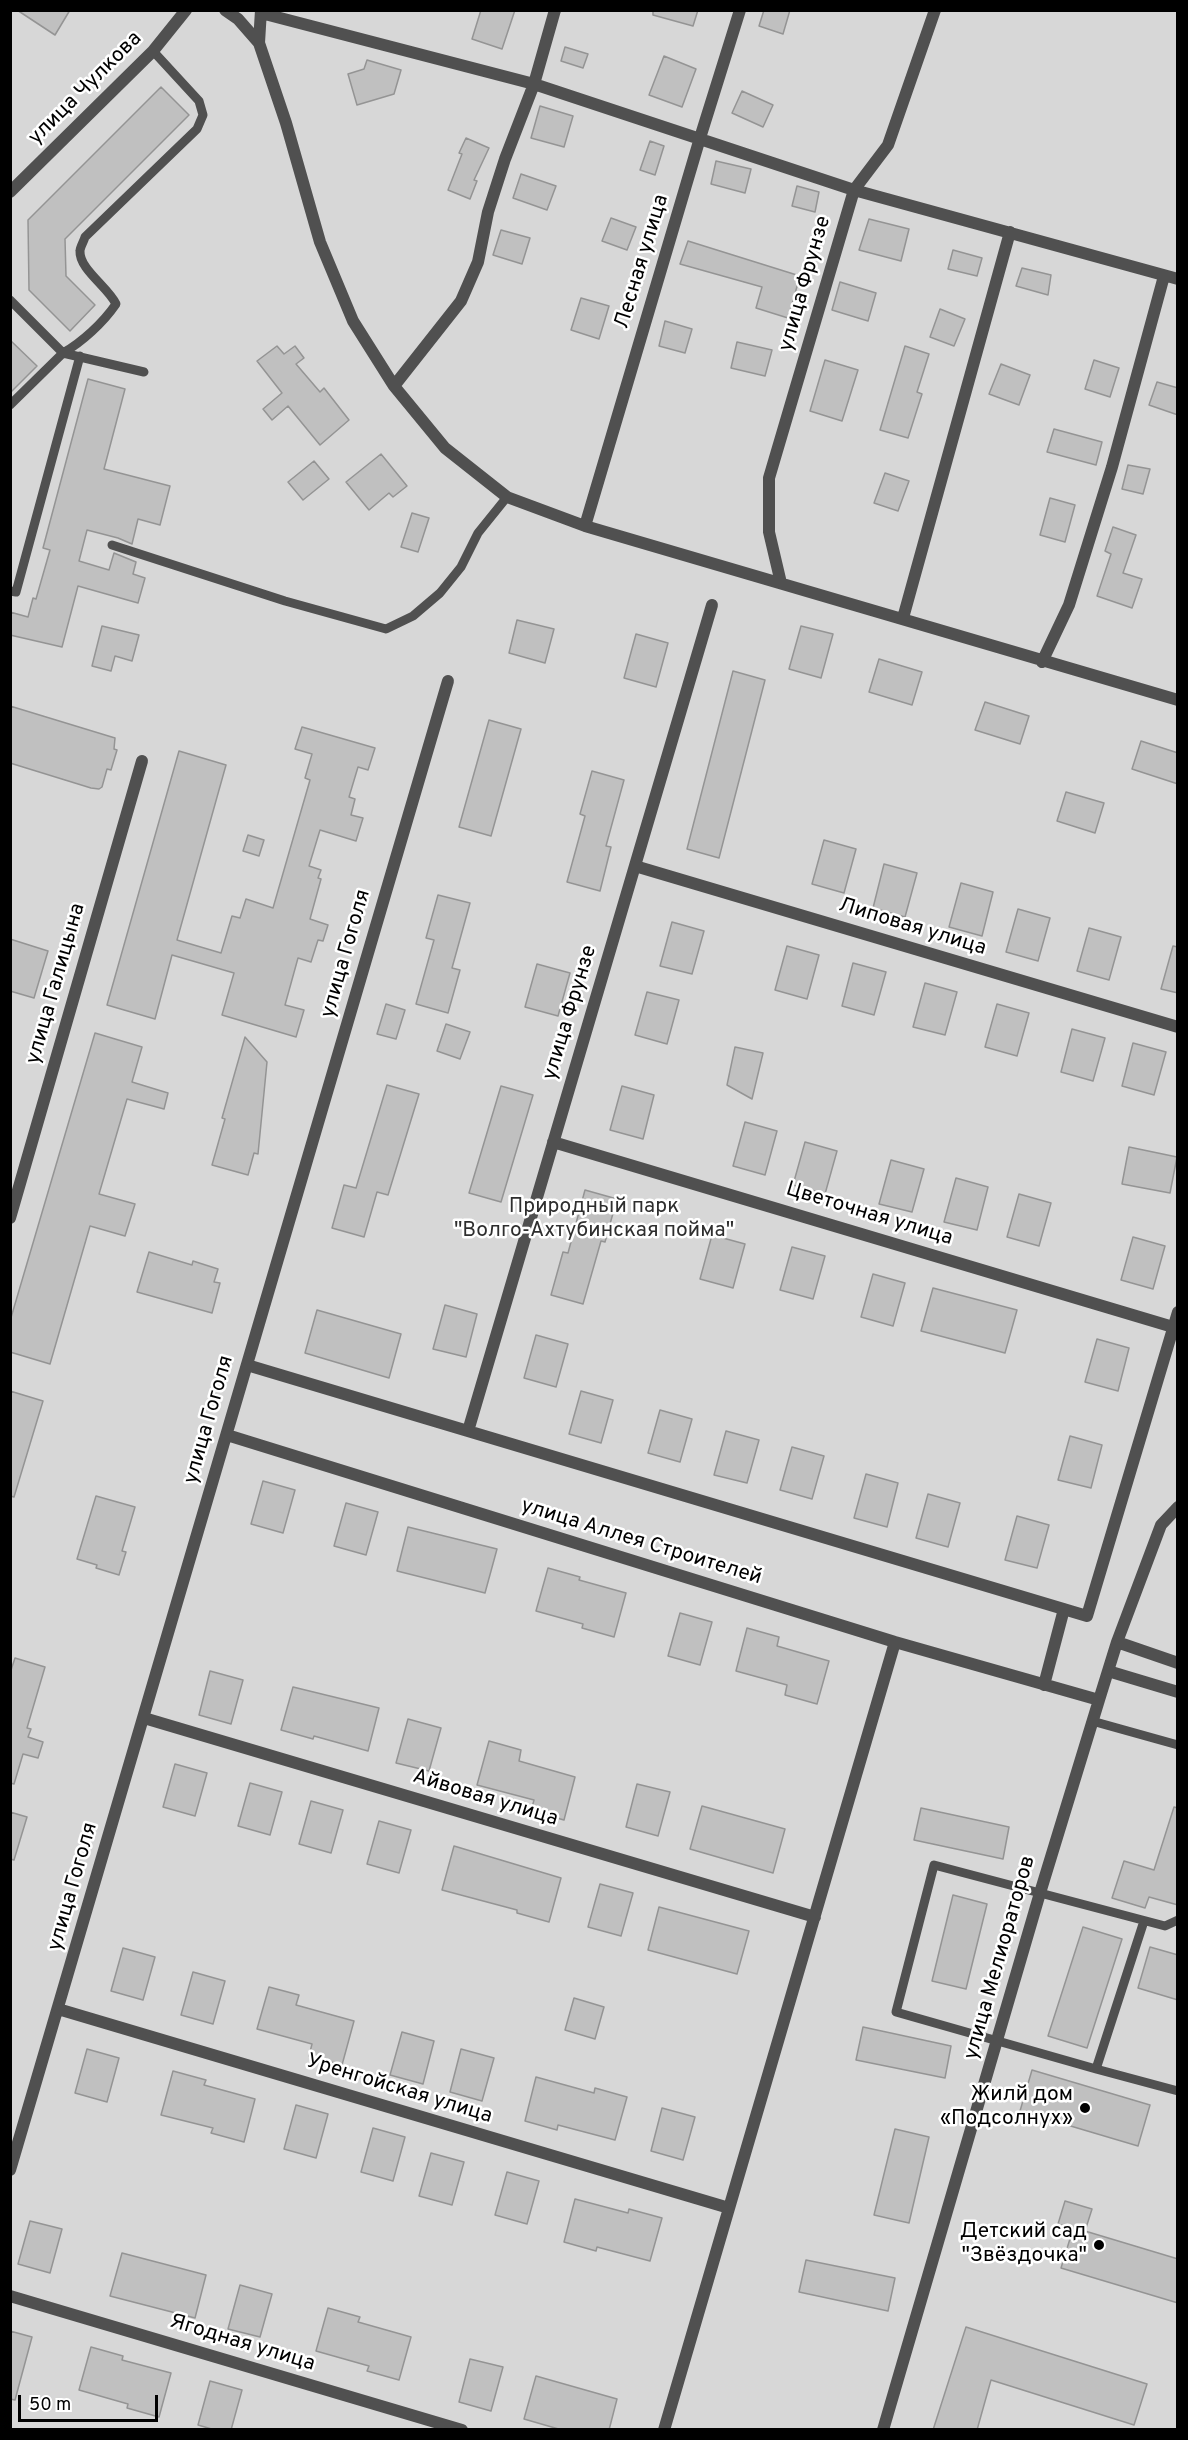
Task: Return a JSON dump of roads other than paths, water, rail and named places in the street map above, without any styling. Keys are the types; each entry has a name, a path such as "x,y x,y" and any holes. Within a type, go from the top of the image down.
{"street":[{"name":"улица Чулкова","path":"10,192 153,51 186,10"},
{"path":"225,10 238,19 259,43"},
{"path":"394,386 461,301 478,262 488,212 504,159 534,84 555,10"},
{"name":"Лесная улица","path":"585,526 740,10"},
{"name":"улица Фрунзе","path":"781,583 769,532 769,478 854,189 888,145 935,10"},
{"path":"1178,279 854,189 534,84 261,12 259,43 286,123 320,242 353,321 394,386 445,448 507,496 585,526 903,618 1042,662 1178,700"},
{"path":"903,618 1010,232"},
{"path":"1042,662 1069,605 1076,584 1112,467 1164,276"},
{"name":"улица Фрунзе","path":"468,1431 712,606"},
{"name":"улица Гоголя","path":"10,2170 448,681"},
{"name":"улица Галицына","path":"10,1218 142,761"},
{"name":"Липовая улица","path":"635,866 1178,1028"},
{"name":"Цветочная улица","path":"553,1142 1173,1327"},
{"path":"247,1365 1087,1616 1178,1312"},
{"name":"улица Аллея Строителей","path":"227,1435 895,1642 1099,1700"},
{"name":"улица Мелиораторов","path":"883,2430 1040,1893 1117,1642 1161,1525 1178,1507"},
{"path":"1044,1684 1064,1609"},
{"path":"664,2430 895,1642"},
{"path":"1117,1642 1178,1663"},
{"path":"1108,1671 1178,1692"},
{"name":"Айвовая улица","path":"144,1718 815,1917"},
{"name":"Уренгойская улица","path":"58,2009 729,2208"},
{"name":"Ягодная улица","path":"10,2296 462,2430"}],"lane":[{"path":"10,405 63,353 75,346 116,304 110,293 84,266 80,252 85,237 197,129 203,115 199,101 153,51"},
{"path":"12,303 63,353 144,372"},
{"path":"10,591 16,592 80,356"},
{"path":"112,545 285,600 386,629 413,616 440,593 461,567 478,533 507,496"},
{"path":"1092,1721 1178,1745"},
{"path":"1178,1920 1165,1926 934,1865 896,2012 996,2042 1178,2091"},
{"path":"1096,2069 1144,1921"}],"place":[{"name":"Жилй дом «Подсолнух»","path":"1085,2108"},
{"name":"Детский сад \"Звёздочка\"","path":"1099,2245"}],"park label":[{"name":"Природный парк \"Волго-Ахтубинская пойма\"","path":"594,1220"}]}
